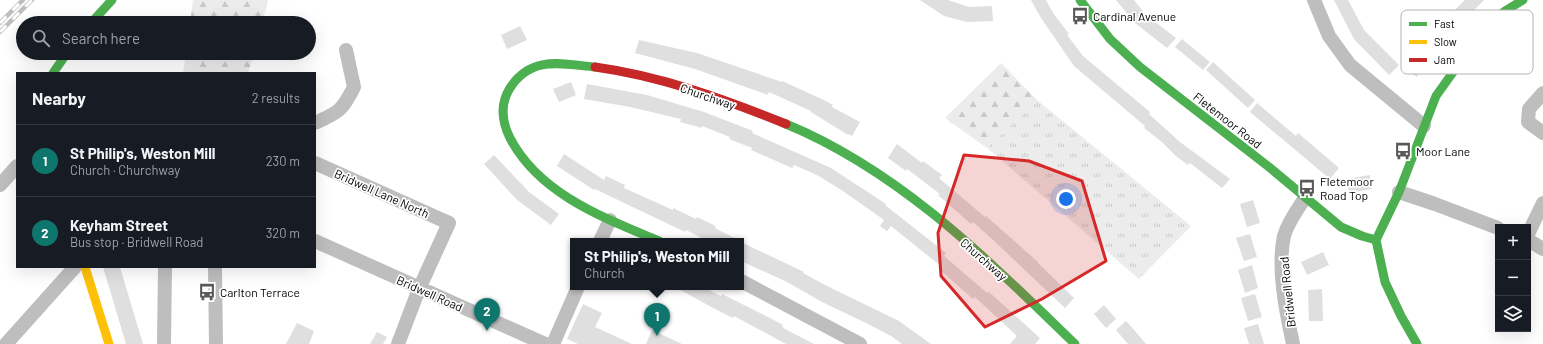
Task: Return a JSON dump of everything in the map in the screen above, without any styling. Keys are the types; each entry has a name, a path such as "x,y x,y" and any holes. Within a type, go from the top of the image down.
{"street":[{"path":"97,16 112,0"},
{"name":"Fletemoor Road","path":"1080,0 1110,39 1140,68 1269,167 1341,227 1376,240"},
{"path":"1314,0 1328,36 1350,65 1424,126"},
{"path":"1507,10 1523,0"},
{"path":"316,123 338,112 346,103 354,87 346,50"},
{"path":"54,72 62,60"},
{"name":"Churchway","path":"652,238 610,220 568,197 545,182 524,160 510,142 502,119 504,99 512,83 530,70 550,63 591,67 646,76 688,88 797,128 843,151 861,162 885,178 932,214 1003,276 1075,344"},
{"path":"1417,344 1401,316 1385,282 1376,240 1399,192 1436,96 1452,74"},
{"path":"1543,93 1529,109 1528,122 1543,133"},
{"name":"Bridwell Lane North","path":"316,163 449,223 419,289"},
{"path":"0,186 16,167"},
{"path":"1399,192 1495,227"},
{"name":"Bridwell Road","path":"1293,344 1288,318 1281,260 1285,236 1292,217 1305,198"},
{"path":"1531,228 1543,203"},
{"path":"601,238 610,220"},
{"name":"Bridwell Road","path":"316,241 419,289 545,344"},
{"path":"1531,242 1543,249"},
{"path":"6,344 74,268"},
{"path":"85,268 109,344"},
{"path":"164,344 165,268"},
{"path":"214,273 216,344"},
{"path":"744,283 860,344"},
{"path":"398,344 419,289"},
{"path":"553,344 577,290"}],"highlighted area":[{"path":"964,155 1029,161 1082,181 1106,261 1042,299 985,327 941,276 938,233"}],"green space":[{"path":"193,0 268,0 264,16 191,16"},
{"path":"185,60 252,60 248,72 183,72"},
{"path":"1001,63 1037,100 987,148 945,118"},
{"path":"1037,100 1191,226 1139,279 987,148"}],"building":[{"path":"920,0 948,0 969,7 992,6 993,21 967,22 944,16"},
{"path":"1031,0 1046,0 1053,13 1069,34 1067,35 1083,56 1150,112 1149,114 1180,142 1230,179 1222,188 1190,163 1188,165 1176,156 1162,142 1144,128 1145,126 1074,66 1041,18"},
{"path":"1116,0 1134,0 1145,14 1176,38 1167,48 1135,23"},
{"path":"1334,0 1348,0 1364,30 1399,65 1389,75 1354,39"},
{"path":"1465,0 1484,0 1474,10 1455,10"},
{"path":"520,26 527,40 507,49 501,35"},
{"path":"1182,39 1210,62 1203,70 1175,47"},
{"path":"639,40 697,53 782,81 824,100 833,105 832,107 860,122 852,136 849,134 848,135 811,111 769,92 768,95 695,69 635,53"},
{"path":"1213,62 1255,100 1248,108 1206,70"},
{"path":"571,82 576,95 559,102 553,89"},
{"path":"587,84 647,95 704,112 753,131 752,133 831,168 886,204 885,205 946,253 944,256 987,293 989,292 1040,338 1035,344 1010,344 1017,336 975,297 973,299 940,270 942,267 891,226 887,231 880,226 884,220 843,191 817,175 794,165 792,168 751,150 752,148 729,139 730,137 715,131 702,126 702,128 680,122 681,119 630,107 584,99"},
{"path":"1257,103 1296,136 1298,133 1339,168 1330,179 1250,112"},
{"path":"897,144 922,163 923,161 942,175 939,178 985,217 986,216 1038,262 1074,298 1065,308 991,238 973,222 971,224 938,195 940,194 907,169 906,171 888,158"},
{"path":"564,154 604,180 606,176 625,185 624,188 673,210 673,208 696,219 697,217 716,226 715,228 734,238 702,238 686,230 685,232 595,189 594,190 557,166"},
{"path":"494,155 529,192 559,214 551,225 517,200 484,164"},
{"path":"1370,175 1372,189 1349,193 1346,179"},
{"path":"1253,200 1260,223 1247,227 1240,204"},
{"path":"1250,234 1257,257 1244,261 1236,238"},
{"path":"744,243 804,272 803,273 825,285 899,321 931,344 902,344 891,336 822,302 787,282 744,262"},
{"path":"1323,252 1329,265 1307,275 1301,262"},
{"path":"1252,265 1258,288 1245,293 1238,270"},
{"path":"103,268 120,268 143,344 126,344"},
{"path":"1322,289 1323,321 1309,321 1308,290"},
{"path":"680,290 709,290 721,296 722,294 772,319 783,325 782,326 785,329 814,344 786,344 734,316 733,318"},
{"path":"1255,294 1262,317 1248,321 1241,298"},
{"path":"583,304 602,313 595,327 632,344 578,344 567,339"},
{"path":"1104,305 1116,319 1106,328 1094,314"},
{"path":"1126,321 1146,344 1128,344 1116,330"},
{"path":"297,323 314,331 309,344 286,344"},
{"path":"1258,324 1264,344 1249,344 1244,328"},
{"path":"652,330 682,344 646,344"},
{"path":"377,332 387,337 383,344 370,344"}],"railway":[{"path":"0,23 23,0"},
{"path":"0,32 32,0"}],"traffic: fast":[{"path":"97,16 112,0"},
{"path":"1080,0 1110,39 1140,67 1269,167 1341,227 1376,240"},
{"path":"1507,10 1523,0"},
{"path":"54,72 62,60"},
{"path":"595,67 571,64 548,64 537,66 528,70 518,78 507,94 503,107 505,126 510,138 522,158 555,189 595,213 652,238"},
{"path":"1376,240 1399,192 1436,96 1452,74"},
{"path":"786,124 828,144 867,166 905,192 941,220 975,250 1075,344"},
{"path":"1376,240 1385,282 1401,316 1417,344"}],"traffic: slow":[{"path":"85,268 109,344"}],"traffic: jam":[{"path":"595,67 668,82 716,97 786,124"}],"place":[{"name":"Cardinal Avenue","path":"1080,16"},
{"name":"Moor Lane","path":"1403,151"},
{"name":"Fletemoor Road Top","path":"1307,188"},
{"name":"Carlton Terrace","path":"207,292"},
{"name":"Keyham Street","path":"487,331"},
{"name":"St Philip's, Weston Mill","path":"657,336"}]}
